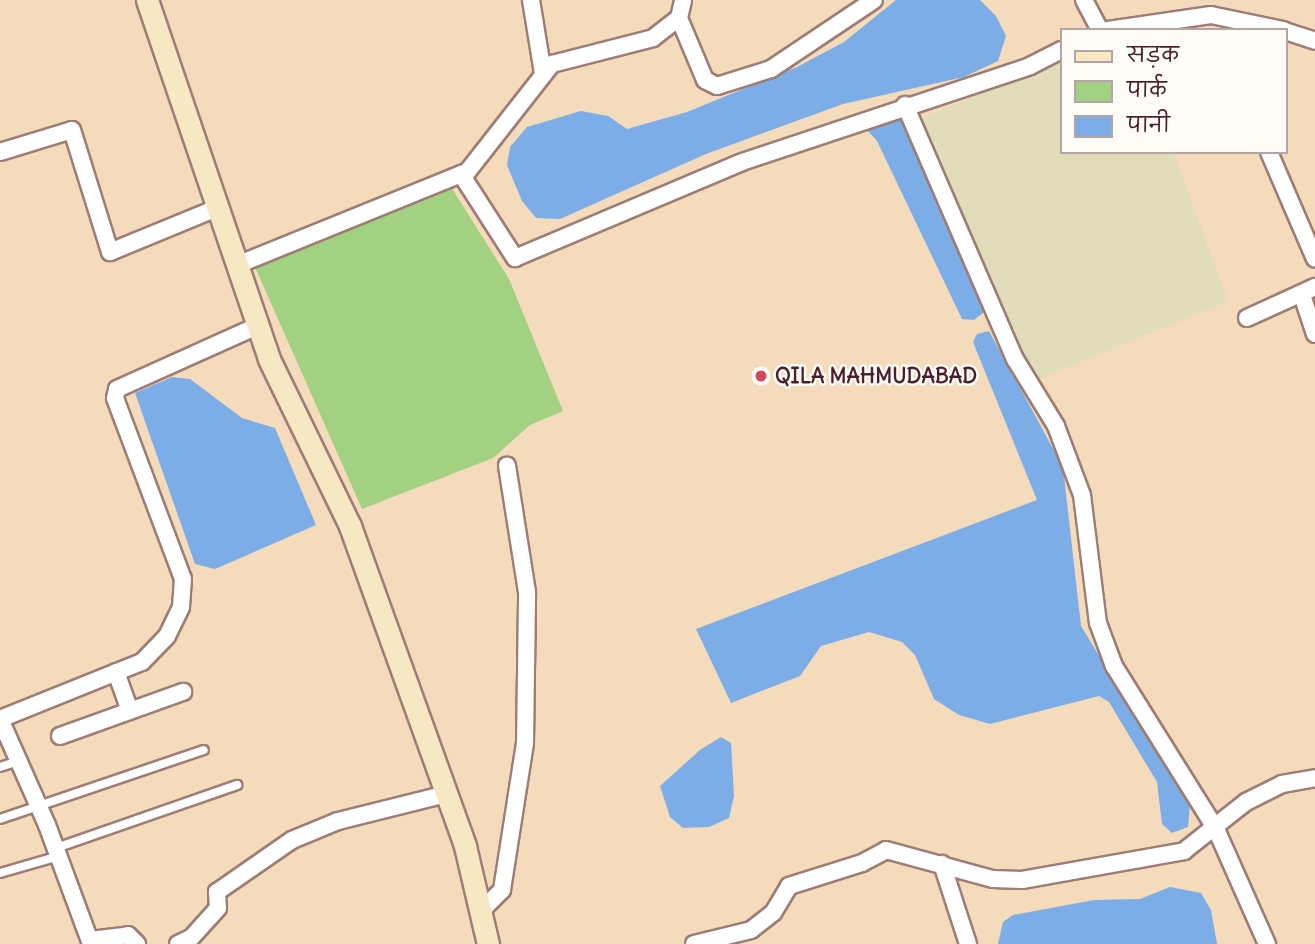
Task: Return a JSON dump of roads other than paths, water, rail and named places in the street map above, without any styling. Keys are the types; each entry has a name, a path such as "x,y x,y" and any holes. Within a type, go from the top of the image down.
{"main road":[{"path":"146,0 269,359 350,526 446,794 488,944"}],"street":[{"path":"530,0 543,73"},
{"path":"683,0 679,19 705,80 717,86 771,69 874,0"},
{"path":"1084,0 1099,28"},
{"path":"1117,28 1212,8 1277,28"},
{"path":"237,265 468,171 552,64 653,37 679,19"},
{"path":"1287,31 1315,41"},
{"path":"460,174 515,258 742,162 905,105 1030,66 1060,51"},
{"path":"905,105 1015,359 1056,426 1082,495 1098,623 1114,666 1216,830 1267,944"},
{"path":"0,152 72,130 110,252 217,208"},
{"path":"1270,154 1315,259"},
{"path":"1247,318 1309,291 1315,334"},
{"path":"137,944 128,935 90,942 39,806 0,719 142,662 167,636 181,607 183,579 115,398 117,389 257,326"},
{"path":"480,912 502,890 525,743 527,592 508,466"},
{"path":"116,672 130,711"},
{"path":"60,736 183,692"},
{"path":"694,944 751,930 773,913 789,886 863,863 886,850 993,879 1022,880 1184,850 1216,830 1246,802 1282,784 1315,778"},
{"path":"178,944 191,938 218,908 217,892 292,840 338,821 446,794"},
{"path":"942,864 968,944"}],"lane":[{"path":"0,819 204,750"},
{"path":"0,767 18,761"},
{"path":"0,873 237,785"}],"water":[{"path":"896,0 980,0 996,16 1006,36 998,61 964,77 843,104 706,154 560,219 536,218 522,201 507,165 510,147 527,127 581,111 608,116 627,129 687,112 797,67 844,42"},
{"path":"891,118 902,121 984,312 974,320 962,319 877,141 867,130"},
{"path":"989,331 1063,467 1081,626 1190,805 1188,827 1172,833 1162,824 1157,782 1109,702 1099,696 990,724 959,715 934,699 915,655 902,642 869,632 821,646 800,676 731,703 696,629 1037,500 973,342 977,334"},
{"path":"172,377 190,379 242,418 275,428 316,525 215,569 195,564 135,393"},
{"path":"721,737 731,743 734,796 729,818 709,827 683,828 670,817 660,786 700,750"},
{"path":"1170,887 1201,893 1211,910 1217,944 998,944 1003,922 1013,915 1094,900 1140,899"}],"place":[{"name":"QILA MAHMUDABAD","path":"761,376"}]}
